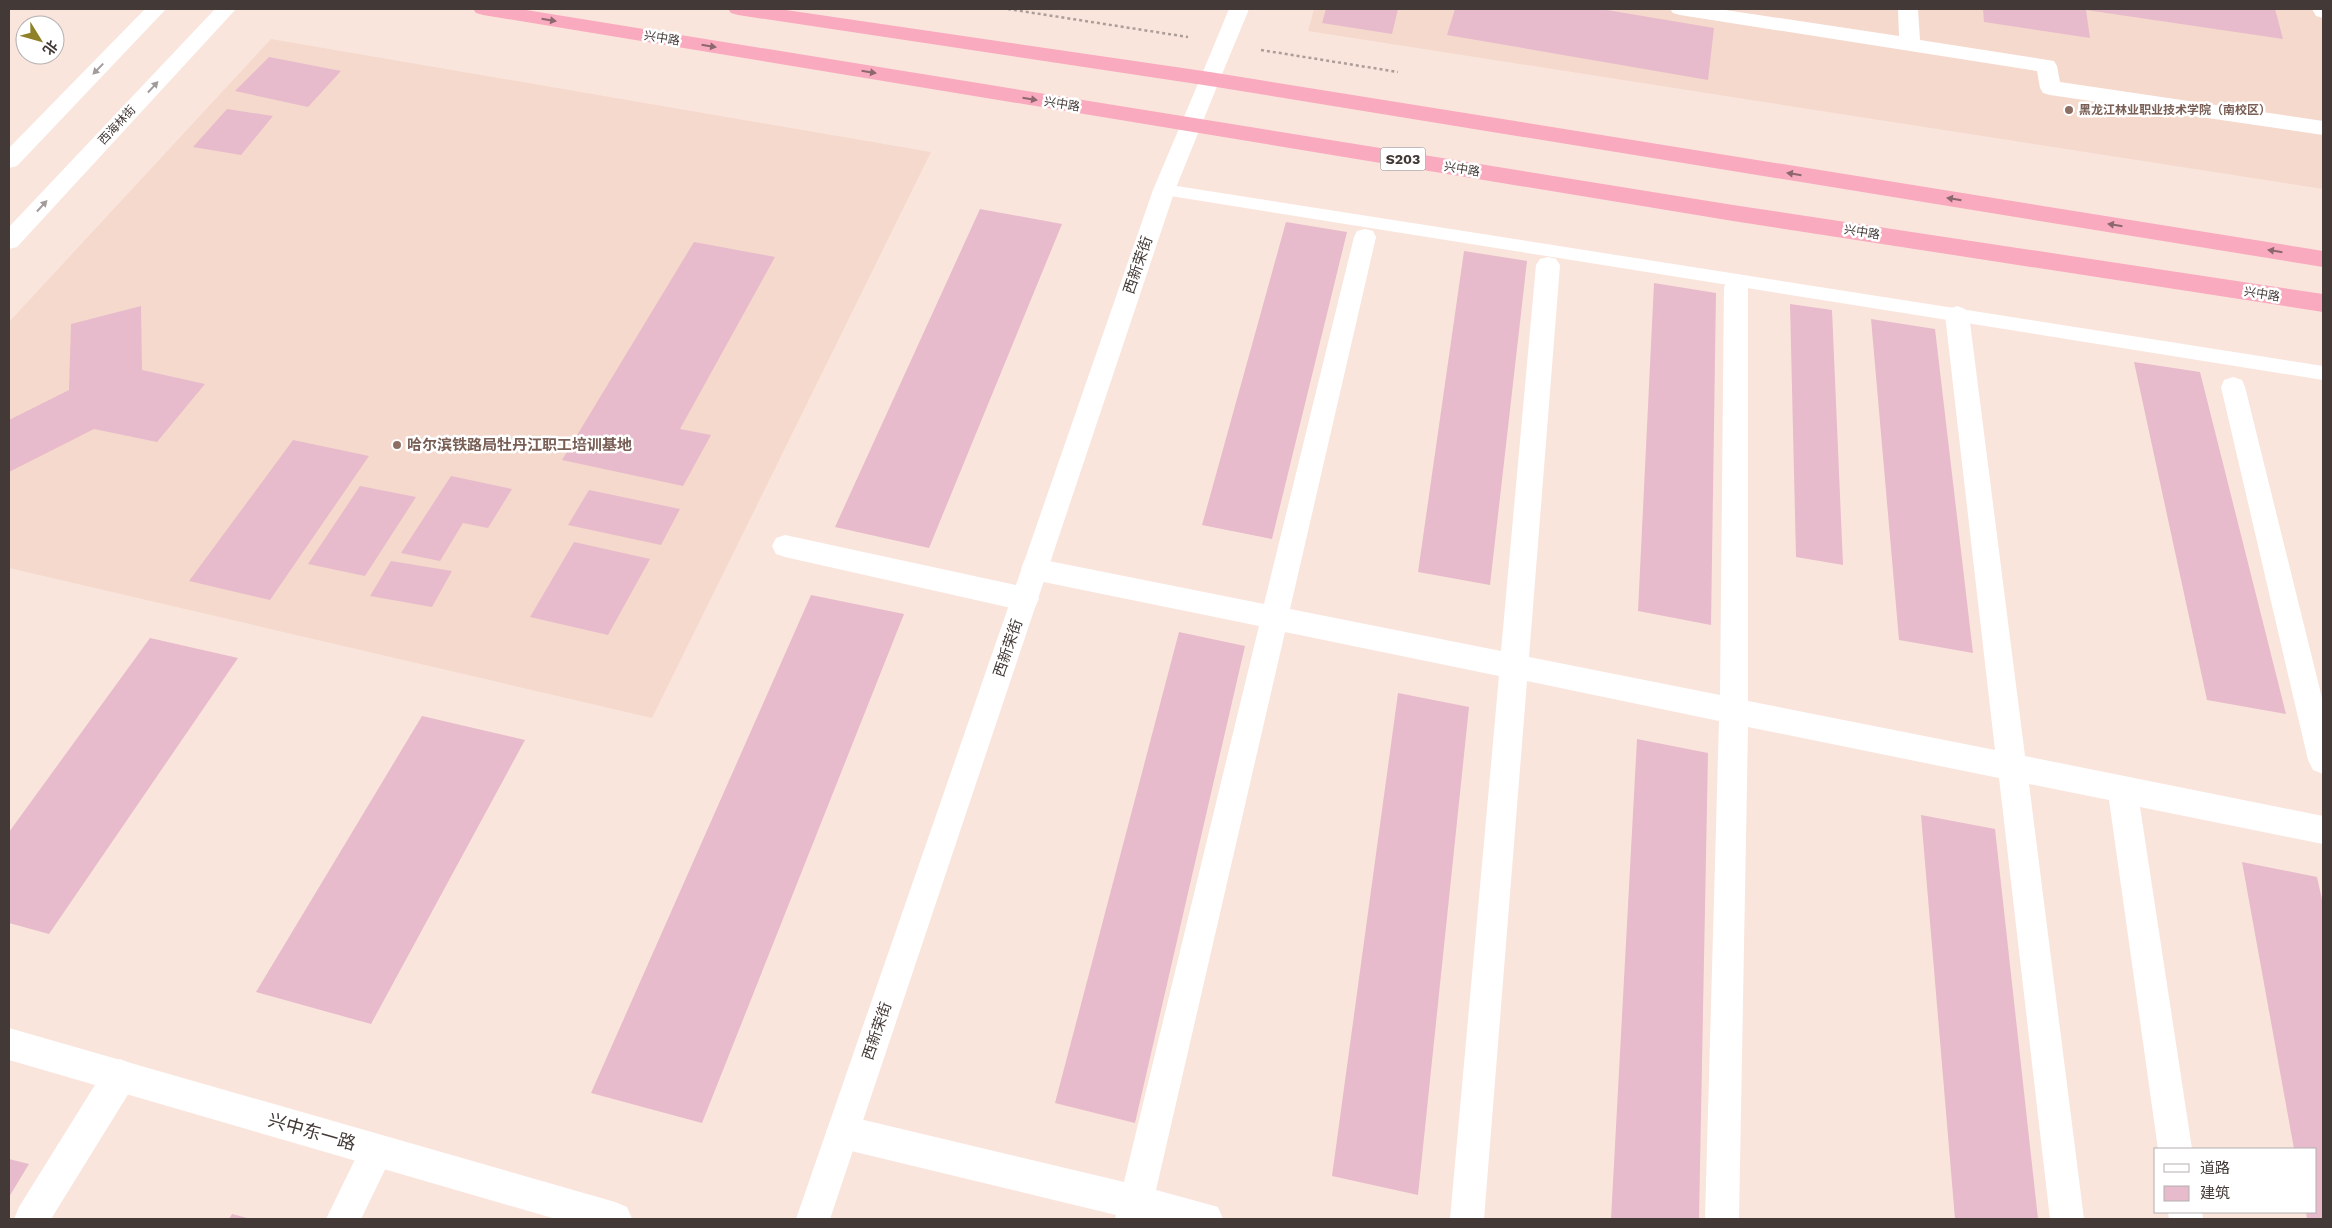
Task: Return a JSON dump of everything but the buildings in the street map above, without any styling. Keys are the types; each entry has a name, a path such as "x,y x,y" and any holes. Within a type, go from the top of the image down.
{"highway":[{"name":"兴中路","path":"483,9 1191,126 1723,211 2323,303"},
{"path":"738,9 1210,80 2323,259"}],"street":[{"path":"9,161 156,9"},
{"name":"西海林街","path":"9,241 226,9"},
{"name":"西新荣街","path":"813,1219 1164,190 1239,9"},
{"path":"1680,9 2047,66 2050,88 2323,128"},
{"path":"1908,9 1910,45"},
{"path":"1134,1211 1365,237"},
{"path":"1467,1219 1512,666 1548,265"},
{"path":"1722,1219 1734,711 1736,287"},
{"path":"1957,315 2067,1219"},
{"path":"2233,387 2323,760"},
{"path":"784,546 1024,599"},
{"path":"1034,569 2323,830"},
{"path":"2122,789 2175,1148"},
{"name":"兴中东一路","path":"9,1044 616,1219"},
{"path":"31,1219 120,1076"},
{"path":"843,1132 1134,1211 1206,1219"},
{"path":"343,1219 377,1151"}],"lane":[{"path":"1164,190 2323,373"}],"shaded area":[{"name":"黑龙江林业职业技术学院（南校区）","path":"1314,9 2323,9 2323,189 1308,31"},
{"name":"哈尔滨铁路局牡丹江职工培训基地","path":"271,39 931,152 652,718 9,568 9,322"}],"place":[{"name":"黑龙江林业职业技术学院（南校区）","path":"2069,110"},
{"name":"哈尔滨铁路局牡丹江职工培训基地","path":"397,445"}]}
